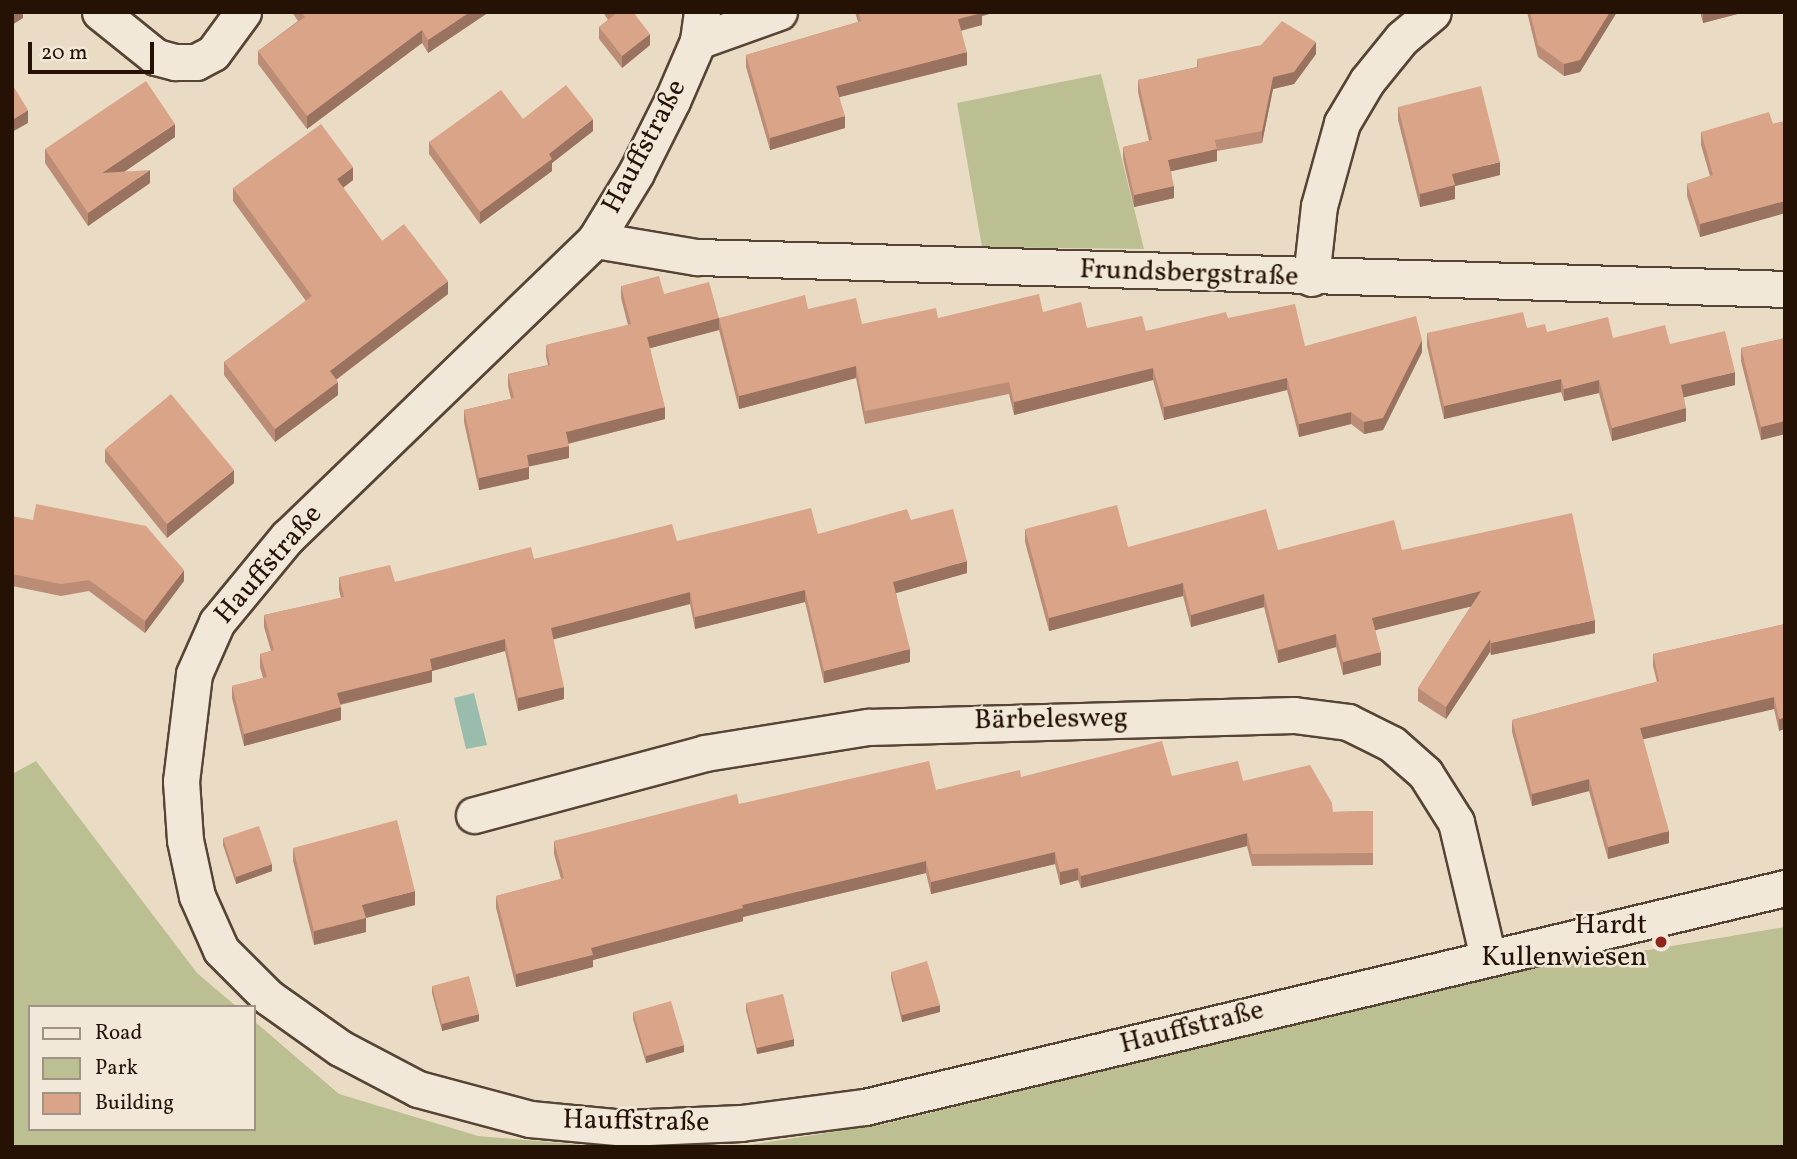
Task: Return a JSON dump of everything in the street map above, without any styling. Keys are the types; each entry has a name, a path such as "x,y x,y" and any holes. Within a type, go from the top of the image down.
{"street":[{"path":"100,12 156,57 175,62 197,62 213,53 243,12"},
{"path":"700,27 779,12"},
{"path":"1311,278 1319,206 1342,123 1367,81 1402,38 1433,12"},
{"name":"Hauffstraße","path":"700,27 636,173 595,240 288,536 217,622 194,674 181,781 185,840 197,896 221,950 268,997 340,1048 418,1089 530,1119 625,1128 741,1123 865,1107 1785,888"},
{"name":"Frundsbergstraße","path":"595,240 697,257 1311,278 1785,289"},
{"name":"Bärbelesweg","path":"474,815 705,753 868,727 1294,715 1348,722 1392,744 1424,773 1456,822 1488,957"}],"green space":[{"path":"1101,74 1144,249 982,247 957,103"},
{"path":"36,761 197,973 235,1005 28,1005 28,1131 256,1131 256,1023 339,1094 478,1136 606,1147 12,1147 12,774"},
{"path":"1785,927 1785,1147 700,1147 743,1146 884,1124 1562,959 1636,952"}],"shaded area":[{"path":"474,693 487,745 466,749 454,698"}],"building":[{"path":"301,12 470,12 428,40 422,30 307,116 258,51 305,17"},
{"path":"618,12 633,12 650,34 622,56 599,27"},
{"path":"858,12 982,13 958,19 967,52 836,86 845,116 770,138 746,55 861,21"},
{"path":"1530,12 1610,12 1580,60 1564,64 1538,45"},
{"path":"1282,21 1316,42 1294,72 1273,77 1262,131 1215,140 1217,149 1168,160 1174,186 1134,195 1123,147 1152,140 1138,80 1198,67 1197,59 1261,45"},
{"path":"146,81 175,124 102,173 150,170 88,213 45,149"},
{"path":"12,84 28,110 12,120"},
{"path":"566,85 593,119 549,154 552,159 480,212 429,142 501,90 523,119"},
{"path":"1481,86 1500,162 1452,174 1455,185 1420,194 1398,107"},
{"path":"1769,112 1773,124 1785,121 1785,201 1700,224 1687,184 1713,175 1701,132"},
{"path":"321,124 353,167 337,179 382,241 404,224 448,281 330,371 338,382 275,429 224,362 312,296 233,188"},
{"path":"659,276 664,294 709,282 719,318 647,337 665,407 566,432 569,446 527,455 529,467 479,478 464,410 514,398 508,374 550,365 546,345 631,324 621,286"},
{"path":"1039,294 1043,312 1081,302 1087,328 1142,316 1146,331 1226,312 1228,318 1295,304 1305,346 1416,316 1422,340 1383,418 1364,422 1351,412 1299,424 1287,378 1164,407 1153,368 1014,402 1009,382 865,411 856,366 739,396 719,318 805,295 808,309 856,298 862,324 936,308 938,318"},
{"path":"1523,312 1527,328 1545,324 1547,332 1608,317 1613,338 1665,325 1670,344 1725,331 1735,372 1681,385 1686,408 1612,428 1599,380 1564,389 1561,379 1444,406 1427,333"},
{"path":"1785,338 1785,421 1761,427 1741,348"},
{"path":"171,394 234,470 167,524 105,449"},
{"path":"36,504 146,526 184,570 145,621 89,580 61,584 12,574 12,516 33,520"},
{"path":"1117,505 1128,547 1266,509 1278,550 1394,520 1402,550 1572,513 1595,620 1491,643 1490,639 1446,707 1418,688 1481,591 1372,618 1381,652 1343,662 1336,634 1278,650 1264,594 1191,615 1183,583 1049,618 1025,529"},
{"path":"811,508 818,534 907,509 911,520 953,509 967,561 893,582 910,649 824,671 805,590 695,617 690,592 551,628 564,687 518,698 505,639 430,659 432,670 337,693 341,707 244,734 232,686 267,677 260,654 274,650 264,615 344,597 339,577 390,565 395,582 531,547 534,559 672,524 677,541"},
{"path":"1785,624 1785,717 1779,719 1774,697 1640,728 1669,831 1608,847 1589,779 1532,794 1512,720 1659,681 1653,654"},
{"path":"1162,741 1172,776 1238,761 1243,781 1310,765 1332,803 1333,812 1373,811 1373,853 1252,854 1247,833 1081,876 1078,868 1060,872 1055,852 931,882 926,861 742,905 743,908 591,948 593,955 516,974 496,896 564,878 554,841 737,794 739,804 929,761 936,790 1020,770 1021,777"},
{"path":"397,820 415,891 362,905 366,918 314,931 293,848"},
{"path":"259,826 272,864 236,877 223,838"},
{"path":"927,961 940,1005 902,1015 891,972"},
{"path":"469,976 479,1014 442,1024 432,986"},
{"path":"783,994 794,1039 757,1048 746,1003"},
{"path":"671,1001 684,1045 646,1056 633,1012"}],"place":[{"name":"Hardt Kullenwiesen","path":"1661,942"}]}
